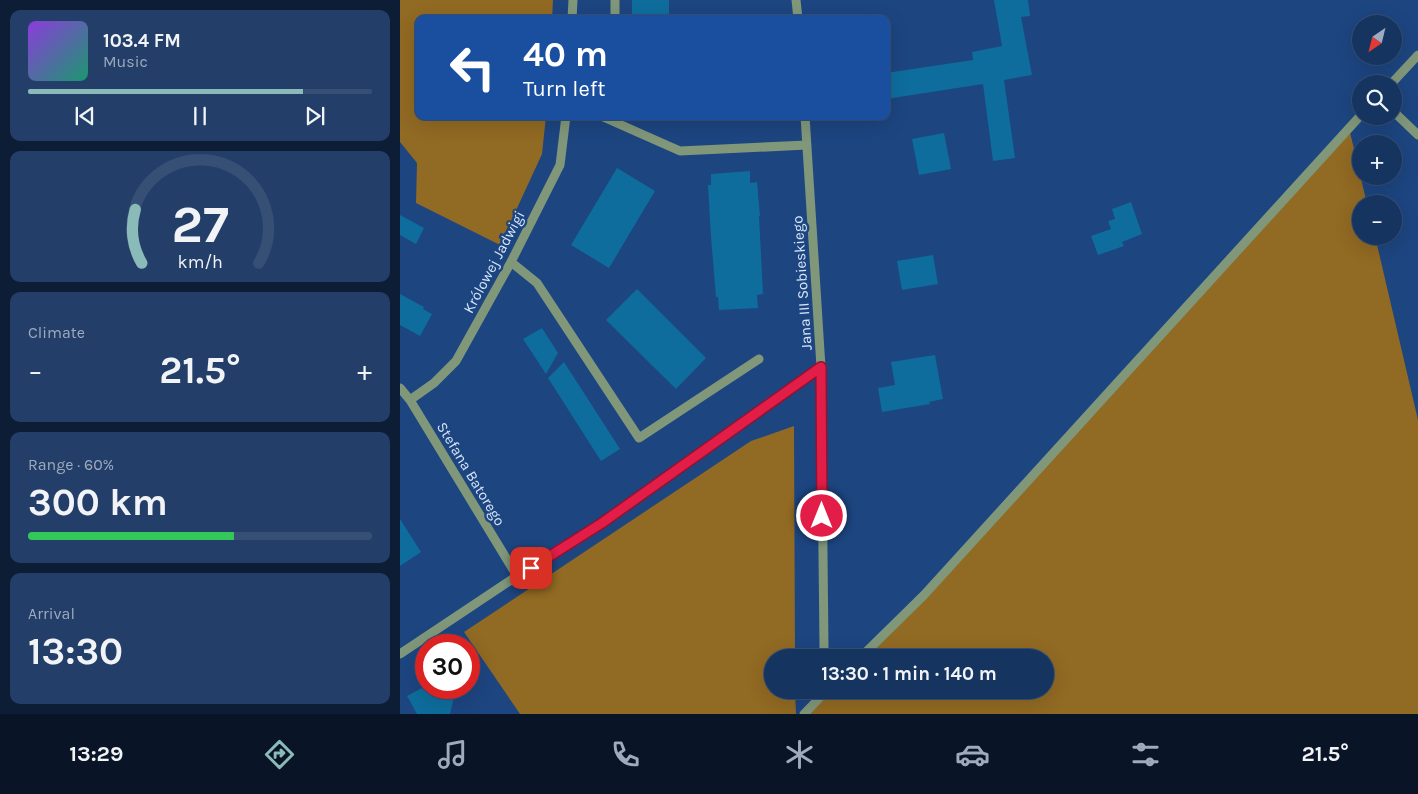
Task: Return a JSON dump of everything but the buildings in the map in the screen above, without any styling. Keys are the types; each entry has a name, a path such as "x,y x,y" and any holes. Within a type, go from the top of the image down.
{"street":[{"path":"572,15 573,0"},
{"path":"615,0 616,15"},
{"path":"796,0 798,15"},
{"path":"1400,75 1418,56"},
{"name":"Królowej Jadwigi","path":"410,400 434,383 456,361 511,262 560,165 566,120"},
{"path":"609,120 680,152 807,145"},
{"name":"Jana III Sobieskiego","path":"805,120 821,367 823,649"},
{"path":"1402,120 1418,135"},
{"path":"869,649 924,595 1352,125"},
{"path":"511,262 537,283 639,438 759,359"},
{"path":"400,654 517,576 602,523 821,367"},
{"name":"Stefana Batorego","path":"400,388 410,400 517,576"},
{"path":"815,703 816,699"},
{"path":"804,714 819,699"}],"shaded area":[{"path":"400,0 553,0 552,15 415,15 415,120 546,120 542,154 500,245 416,203 417,163 400,142"},
{"path":"1349,128 1352,141 1352,185 1362,185 1365,195 1352,195 1352,245 1377,245 1418,420 1418,714 804,714 818,699 1054,699 1054,649 868,649 924,595"},
{"path":"794,426 795,649 764,649 764,699 795,699 796,714 520,714 480,655 480,634 465,634 464,632 751,441"}],"route":[{"path":"531,568 602,523 821,367 822,516"}]}
